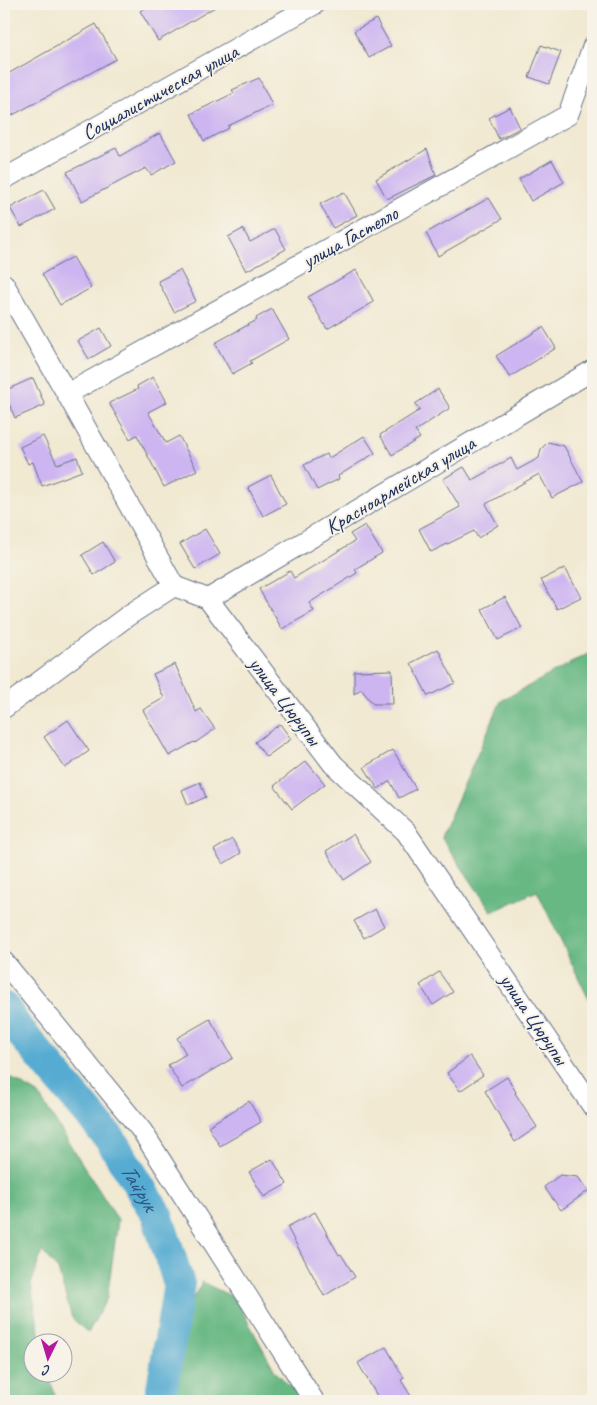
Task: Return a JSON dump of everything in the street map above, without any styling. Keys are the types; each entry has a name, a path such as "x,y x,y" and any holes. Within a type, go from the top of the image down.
{"street":[{"name":"Социалистическая улица","path":"4,179 315,4"},
{"name":"улица Гастелло","path":"67,394 568,115 593,46"},
{"path":"4,284 174,586 208,599"},
{"name":"Красноармейская улица","path":"208,599 593,370"},
{"path":"4,708 129,615 174,586"},
{"name":"улица Цюрупы","path":"208,599 333,764 406,832 593,1107"},
{"path":"4,962 142,1131 314,1401"}],"green space":[{"path":"593,651 593,1008 537,891 492,912 441,837 501,701"},
{"path":"4,1074 38,1094 118,1220 107,1298 88,1333 72,1318 58,1270 42,1251 31,1285 39,1332 22,1332 22,1382 51,1382 57,1401 4,1401"},
{"path":"202,1282 235,1298 275,1371 305,1401 170,1401 181,1320"}],"building":[{"path":"153,4 220,4 158,41 140,11"},
{"path":"376,19 391,46 369,58 354,31"},
{"path":"96,24 116,59 11,116 4,102 4,76"},
{"path":"541,45 561,52 549,84 529,77"},
{"path":"259,78 272,105 228,126 229,128 204,141 191,114 234,93 232,90"},
{"path":"510,107 520,128 499,139 489,118"},
{"path":"160,133 176,161 151,175 146,168 82,201 67,172 116,148 120,156"},
{"path":"427,149 436,175 387,199 376,179"},
{"path":"552,160 564,182 531,201 519,179"},
{"path":"44,190 55,209 21,227 10,208"},
{"path":"344,192 357,215 333,228 320,204"},
{"path":"489,198 502,219 438,256 426,233"},
{"path":"243,229 250,242 275,229 286,249 246,271 228,237"},
{"path":"73,257 91,288 60,305 42,274"},
{"path":"180,270 196,301 174,312 158,281"},
{"path":"356,270 374,302 327,329 308,297"},
{"path":"272,309 289,339 250,361 252,363 232,374 215,343 257,320 256,318"},
{"path":"543,327 556,348 510,377 496,356"},
{"path":"101,328 111,346 89,359 78,341"},
{"path":"153,377 167,402 148,412 166,443 179,436 197,470 164,487 137,435 130,439 109,403 138,389 137,386"},
{"path":"33,378 45,405 15,418 4,391"},
{"path":"438,389 450,408 415,431 420,438 392,455 380,435 420,410 415,404"},
{"path":"43,436 57,464 77,457 82,471 42,486 33,462 28,464 20,447"},
{"path":"364,436 375,453 338,476 339,479 317,490 304,465 326,454 329,458"},
{"path":"548,442 564,446 583,482 552,498 539,474 486,504 498,525 478,538 474,531 431,552 419,529 460,507 443,479 464,467 472,480 511,458 517,470 539,458 541,449"},
{"path":"271,475 286,504 263,516 248,487"},
{"path":"365,525 382,553 355,569 357,573 309,603 314,611 282,629 259,589 290,571 294,578 355,541 350,534"},
{"path":"205,529 220,554 195,569 180,544"},
{"path":"103,542 115,562 94,575 82,555"},
{"path":"565,568 581,597 557,609 541,580"},
{"path":"505,597 522,628 498,640 482,609"},
{"path":"438,649 455,683 428,696 411,663"},
{"path":"175,664 196,712 201,709 215,729 195,743 169,756 143,710 164,698 153,674"},
{"path":"392,670 393,704 373,704 361,689 354,694 354,671"},
{"path":"68,720 89,751 65,768 44,737"},
{"path":"280,724 291,739 266,757 255,742"},
{"path":"393,750 416,789 399,798 390,781 378,789 364,767"},
{"path":"306,761 325,784 292,809 274,786"},
{"path":"200,782 206,797 188,805 182,790"},
{"path":"353,834 371,862 344,880 326,851"},
{"path":"232,839 241,853 223,864 214,850"},
{"path":"375,909 384,926 364,938 354,921"},
{"path":"439,972 453,992 433,1005 420,985"},
{"path":"210,1019 233,1058 182,1088 168,1065 186,1054 177,1038"},
{"path":"470,1056 483,1075 460,1091 447,1073"},
{"path":"507,1077 537,1127 515,1142 485,1091"},
{"path":"249,1101 261,1122 220,1146 208,1126"},
{"path":"272,1159 287,1184 264,1197 249,1172"},
{"path":"560,1175 578,1177 588,1191 561,1210 544,1187"},
{"path":"315,1212 339,1255 341,1254 355,1277 324,1296 287,1227"},
{"path":"386,1347 404,1378 401,1380 414,1401 380,1401 358,1363"}],"waterway":[{"name":"Тайрук","path":"4,1008 17,1028 111,1140 157,1215 179,1284 160,1401"}]}
